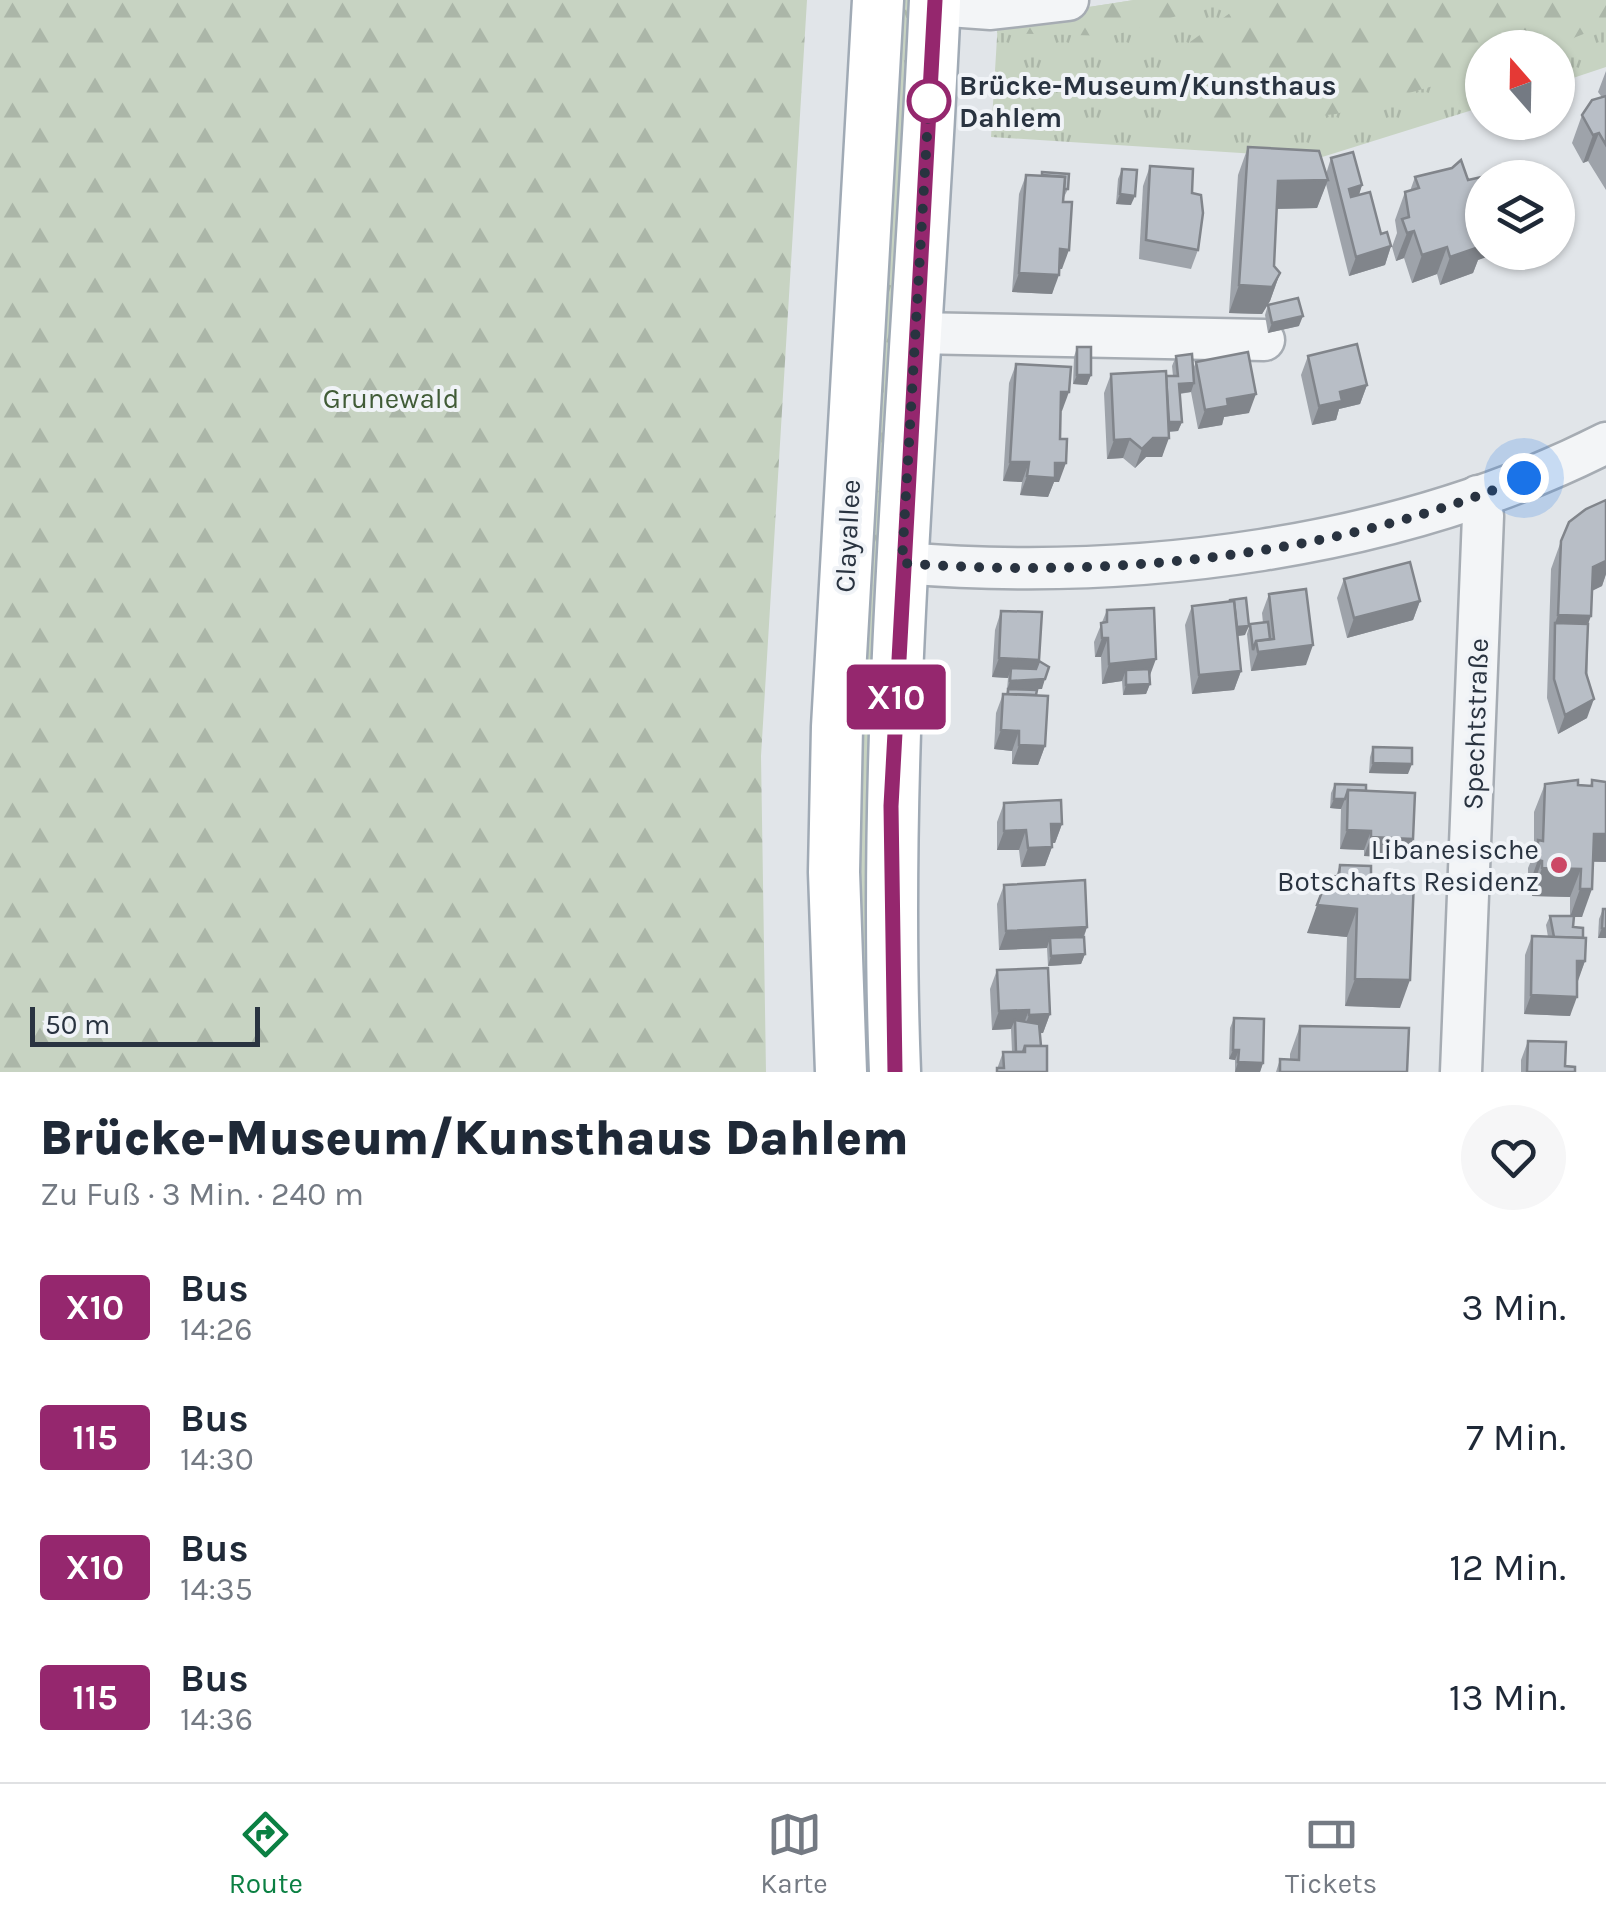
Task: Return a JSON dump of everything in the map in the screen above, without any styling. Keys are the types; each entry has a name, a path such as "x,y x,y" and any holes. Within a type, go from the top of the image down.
{"main road":[{"name":"Clayallee","path":"841,1072 834,872 837,727 878,0"},
{"name":"Clayallee","path":"895,1072 890,841 914,333 935,2"}],"street":[{"path":"935,2 991,9 1068,0"},
{"path":"914,333 1264,340"},
{"path":"902,563 1084,570 1221,557 1354,530 1478,496 1606,443"},
{"name":"Spechtstraße","path":"1461,1072 1483,516 1478,496"}],"green space":[{"name":"Grunewald","path":"0,0 807,0 761,756 766,1072 0,1072"},
{"path":"895,0 921,0 881,1072 855,1072 850,892"},
{"path":"1134,0 1606,0 1606,67 1575,77 1575,30 1465,30 1465,112 1319,158 991,137 998,21"},
{"path":"1134,0 1188,0 1193,11 1112,36 997,33 998,21"},
{"path":"1248,0 1606,0 1606,25 1575,37 1575,30 1465,30 1465,77 1336,114 1214,126 1193,109 1190,42"}],"building":[{"path":"1606,96 1606,145 1599,133 1593,135 1582,115 1592,100"},
{"path":"1248,147 1319,151 1328,180 1278,181 1274,266 1280,273 1272,287 1239,285"},
{"path":"1353,152 1362,185 1349,189 1351,197 1370,192 1381,234 1387,232 1391,246 1356,257 1331,158"},
{"path":"1461,160 1465,171 1465,252 1450,257 1447,247 1422,255 1414,231 1407,233 1402,219 1409,217 1405,192 1419,188 1415,177 1452,168"},
{"path":"1150,166 1193,169 1192,193 1201,195 1203,213 1198,250 1146,240"},
{"path":"1122,169 1137,170 1135,196 1120,194"},
{"path":"1042,172 1069,174 1068,189 1064,189 1065,177"},
{"path":"1026,175 1065,177 1063,202 1072,202 1069,250 1060,249 1059,275 1019,273"},
{"path":"1298,298 1303,316 1272,323 1268,305"},
{"path":"1357,344 1367,385 1340,392 1342,401 1319,406 1308,356"},
{"path":"1077,347 1091,347 1091,375 1077,375"},
{"path":"1248,352 1256,394 1227,399 1228,406 1205,410 1196,362"},
{"path":"1192,354 1194,383 1179,384 1182,422 1169,422 1166,376 1178,376 1176,356"},
{"path":"1016,364 1071,367 1069,392 1061,392 1060,439 1067,439 1066,463 1055,463 1055,478 1027,476 1029,462 1010,462"},
{"path":"1166,371 1169,438 1153,438 1142,449 1130,439 1114,440 1111,374"},
{"path":"1606,500 1606,561 1593,567 1591,616 1558,615 1561,541 1569,522"},
{"path":"1410,562 1420,601 1354,618 1344,579"},
{"path":"1306,589 1313,645 1258,652 1256,641 1274,639 1269,594"},
{"path":"1246,598 1249,626 1237,627 1234,601 1230,600"},
{"path":"1234,601 1241,671 1199,675 1192,606"},
{"path":"1154,608 1156,659 1109,664 1108,638 1102,638 1101,623 1107,622 1107,610"},
{"path":"1001,611 1042,612 1039,660 999,658"},
{"path":"1268,622 1270,639 1256,641 1253,650 1250,624"},
{"path":"1555,623 1588,624 1586,673 1594,699 1565,715 1554,679"},
{"path":"1039,661 1049,667 1045,679 1010,681 1011,668 1036,669"},
{"path":"1149,669 1150,684 1126,685 1126,670"},
{"path":"1008,689 1037,690 1036,695 1008,694"},
{"path":"1003,694 1048,696 1045,746 1019,745 1019,731 1001,730"},
{"path":"1373,747 1412,748 1412,764 1373,763"},
{"path":"1578,780 1578,785 1592,786 1592,780 1606,782 1606,834 1594,834 1592,889 1580,889 1581,869 1542,868 1542,861 1538,860 1538,840 1543,841 1545,784"},
{"path":"1335,784 1366,785 1366,791 1348,790 1345,799 1334,799"},
{"path":"1348,790 1415,793 1413,839 1371,837 1371,831 1347,830"},
{"path":"1061,800 1062,824 1051,824 1052,847 1028,848 1026,830 1004,831 1004,803"},
{"path":"1340,865 1371,866 1371,878 1339,876"},
{"path":"1328,876 1414,879 1410,980 1355,979 1357,909 1317,905"},
{"path":"1085,880 1087,927 1006,931 1004,885"},
{"path":"1606,909 1606,929 1602,928"},
{"path":"1550,916 1574,916 1573,927 1583,928 1583,938 1554,937"},
{"path":"1532,936 1586,938 1585,961 1577,961 1577,997 1531,995"},
{"path":"1084,937 1085,954 1051,956 1050,938"},
{"path":"1048,968 1050,1014 999,1011 997,970"},
{"path":"1234,1018 1264,1019 1263,1063 1238,1062 1239,1050 1233,1050"},
{"path":"1015,1020 1039,1024 1041,1046 1025,1046 1023,1052 1016,1052"},
{"path":"1300,1026 1409,1028 1407,1072 1280,1072 1280,1059 1299,1060"},
{"path":"1528,1041 1566,1042 1565,1066 1575,1067 1575,1072 1527,1072"},
{"path":"1025,1046 1047,1046 1047,1072 997,1072 997,1068 1004,1068 1003,1052 1025,1052"}],"bus line":[{"name":"X10","path":"895,1072 891,806 935,0"}],"place":[{"name":"Brücke-Museum/Kunsthaus Dahlem","path":"929,101"},
{"name":"Libanesische Botschafts Residenz","path":"1559,865"}],"route":[{"path":"929,101 902,563 1084,570 1221,557 1354,530 1478,496 1524,478"}]}
